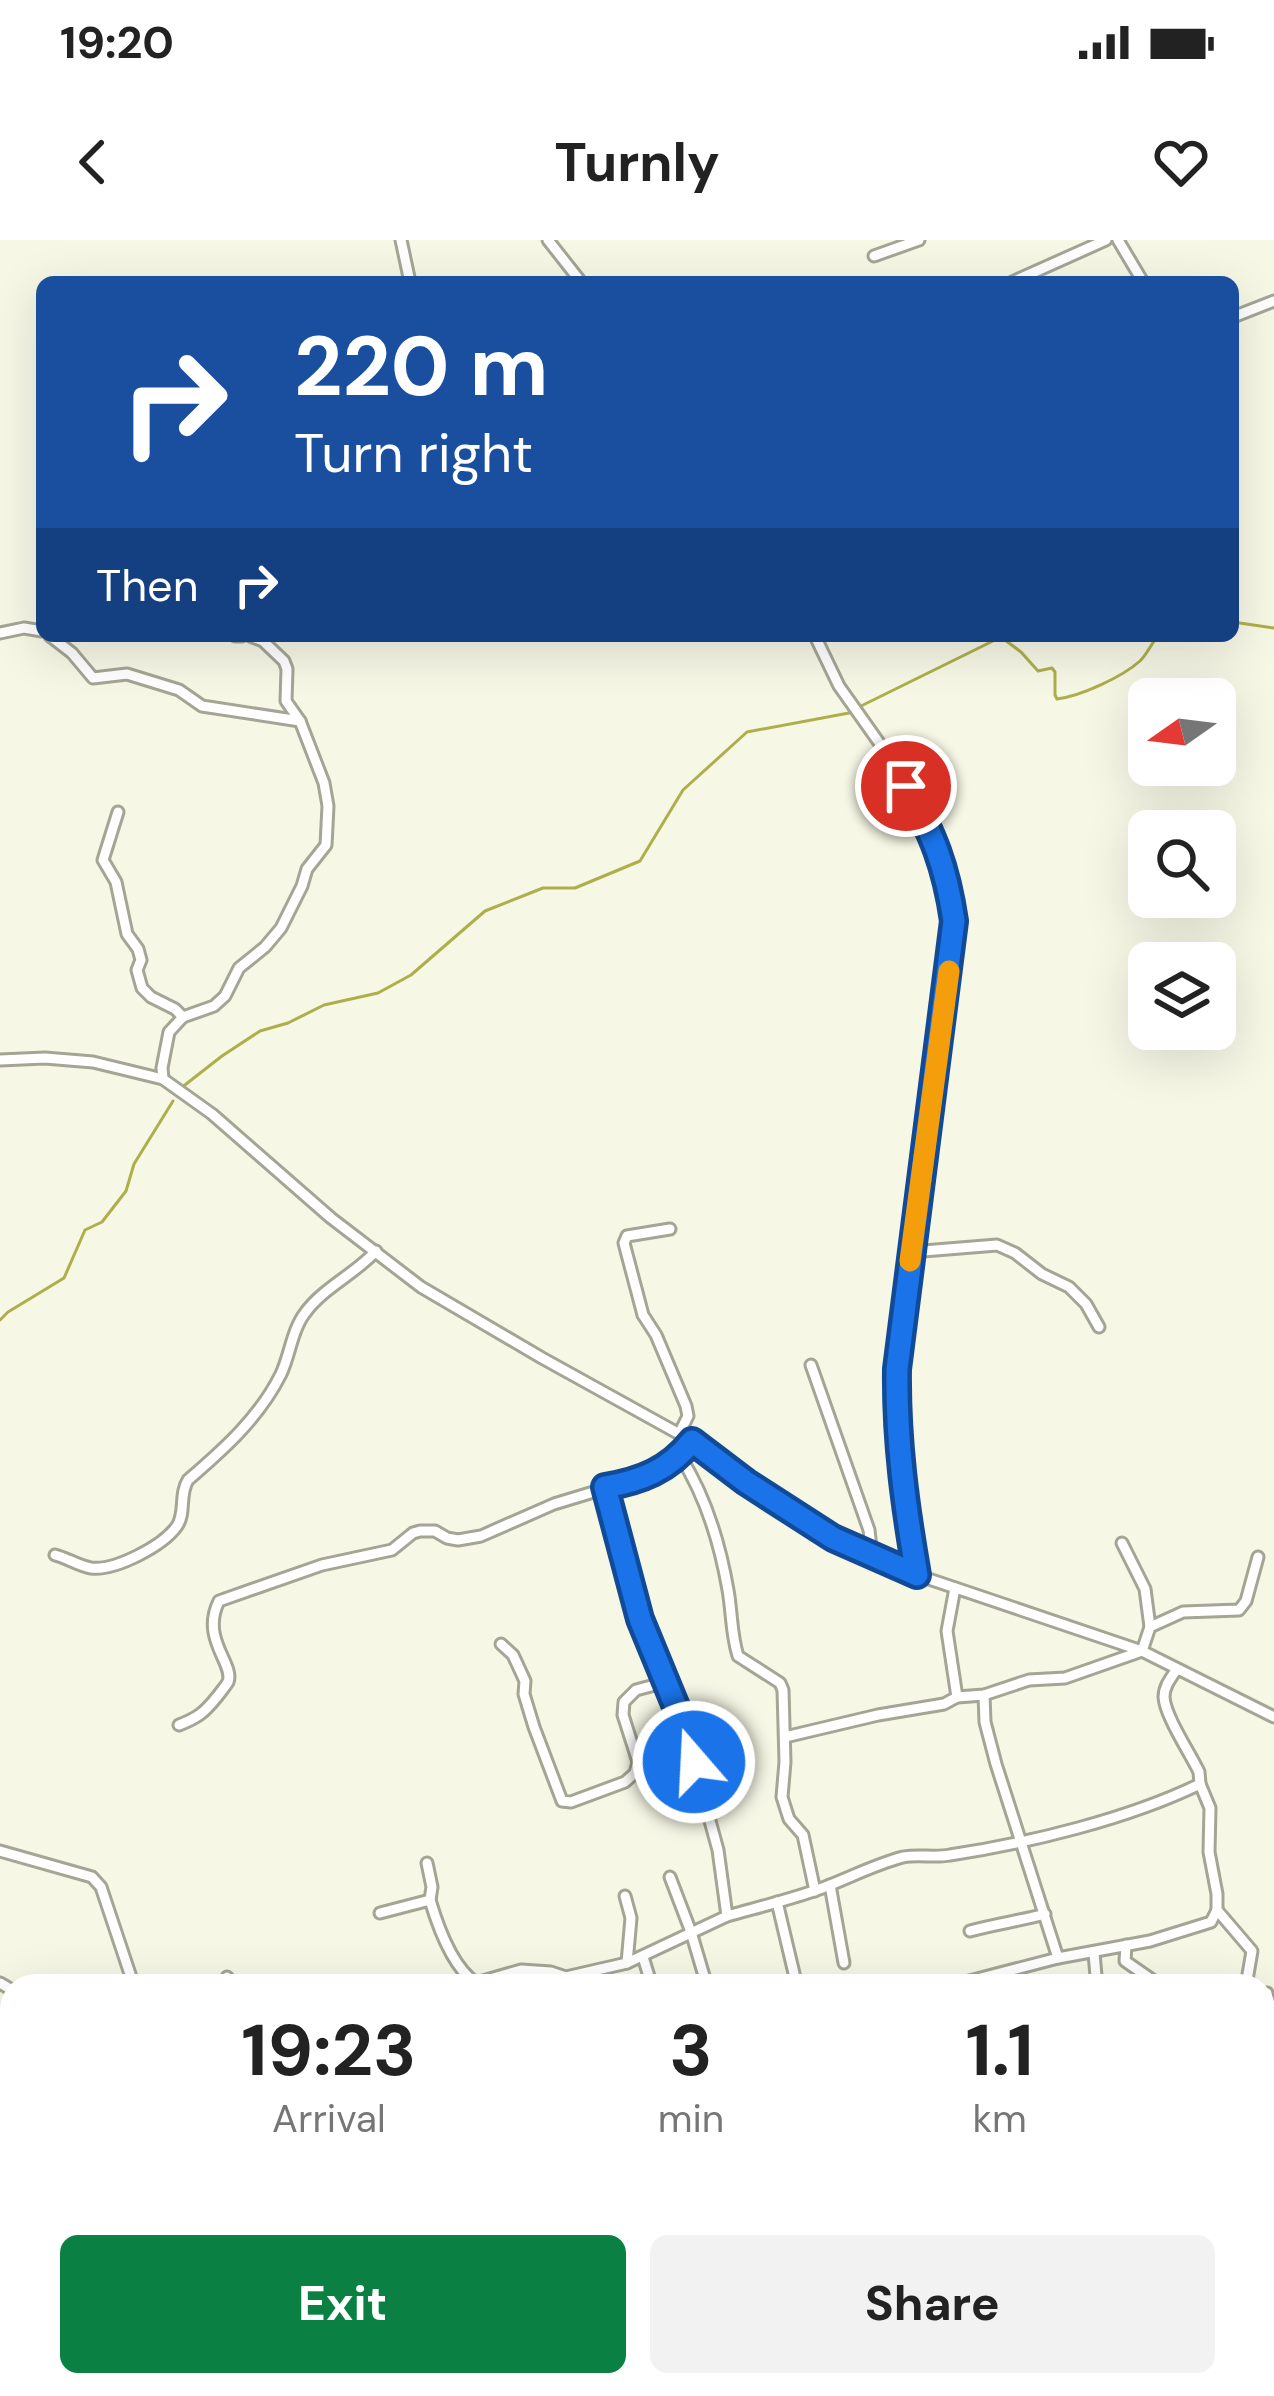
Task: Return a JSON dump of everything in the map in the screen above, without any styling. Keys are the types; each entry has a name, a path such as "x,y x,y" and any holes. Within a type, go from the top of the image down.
{"street":[{"path":"401,240 409,276"},
{"path":"548,240 576,276"},
{"path":"874,256 919,240"},
{"path":"1025,276 1106,240"},
{"path":"1118,240 1139,276"},
{"path":"1239,315 1274,301"},
{"path":"0,633 24,628 36,631"},
{"path":"56,642 94,678 127,674 179,690 202,706 300,721"},
{"path":"163,1079 169,1032 183,1017 214,1006 226,996 239,968 281,928 307,869 326,845 324,783 300,721 284,695 284,661 264,642"},
{"path":"818,642 839,686 920,810 937,845 951,901 953,944 897,1369 902,1488 917,1575"},
{"path":"118,812 103,860 116,882 127,934 138,950 138,981 151,997 183,1017"},
{"path":"0,1060 93,1062 163,1079 421,1287 679,1433 833,1538 917,1575 1142,1652 1274,1717"},
{"path":"670,1229 636,1232 624,1243 643,1315 686,1406 688,1417 679,1433"},
{"path":"911,1252 997,1245 1069,1287 1099,1327"},
{"path":"55,1555 103,1568 145,1554 175,1528 182,1488 239,1436 271,1394 310,1306 376,1251"},
{"path":"811,1365 869,1530 872,1556"},
{"path":"178,1725 202,1717 228,1682 229,1670 214,1641 214,1611 219,1600 322,1565 392,1550 420,1531 458,1540 481,1536 554,1504 644,1478 680,1456 692,1441"},
{"path":"680,1456 703,1499 728,1589 735,1648 742,1660 780,1683 785,1737 782,1797 789,1819 803,1835 815,1891"},
{"path":"605,1487 640,1619 684,1726 718,1850 727,1916"},
{"path":"1122,1543 1145,1589 1150,1627 1142,1652"},
{"path":"1150,1627 1183,1612 1239,1610 1258,1557"},
{"path":"955,1588 947,1631 958,1697"},
{"path":"501,1644 513,1654 524,1681 534,1726 562,1801 625,1782 635,1773 638,1762 623,1715 624,1702 635,1690 666,1682"},
{"path":"785,1737 984,1695 1029,1680 1076,1676 1142,1652"},
{"path":"996,1974 1094,1954 1210,1922 1217,1910 1217,1894 1209,1852 1210,1808 1199,1772 1167,1708 1166,1687 1177,1669"},
{"path":"984,1695 990,1743 1058,1958"},
{"path":"592,1974 643,1957 727,1916 830,1886 884,1862 911,1855 944,1857 1022,1841 1095,1822 1200,1784"},
{"path":"0,1851 92,1877 101,1887 130,1974"},
{"path":"427,1863 430,1900 465,1974"},
{"path":"670,1877 703,1974"},
{"path":"830,1886 844,1963"},
{"path":"626,1896 631,1918 627,1963"},
{"path":"380,1913 430,1900"},
{"path":"777,1902 794,1974"},
{"path":"1217,1910 1252,1951 1248,1974"},
{"path":"970,1931 1045,1914"},
{"path":"1126,1945 1125,1961 1144,1974"},
{"path":"1094,1954 1096,1974"},
{"path":"643,1957 648,1974"},
{"path":"509,1974 521,1970 554,1974"}],"waterway":[{"path":"1239,623 1274,628"},
{"path":"859,707 991,642"},
{"path":"1008,642 1038,671 1052,668 1057,699 1101,685 1132,667 1153,642"},
{"path":"181,1088 260,1031 324,1005 378,993 411,975 485,911 543,888 575,888 640,861 683,790 747,732 849,713"},
{"path":"0,1320 64,1278 85,1230 102,1222 126,1191 134,1164 173,1101"}],"slow traffic":[{"path":"910,1261 949,971"}],"route":[{"path":"694,1762 640,1619 605,1487 656,1473 692,1441 833,1538 917,1575 902,1488 897,1369 954,921 937,845 906,786"}]}
